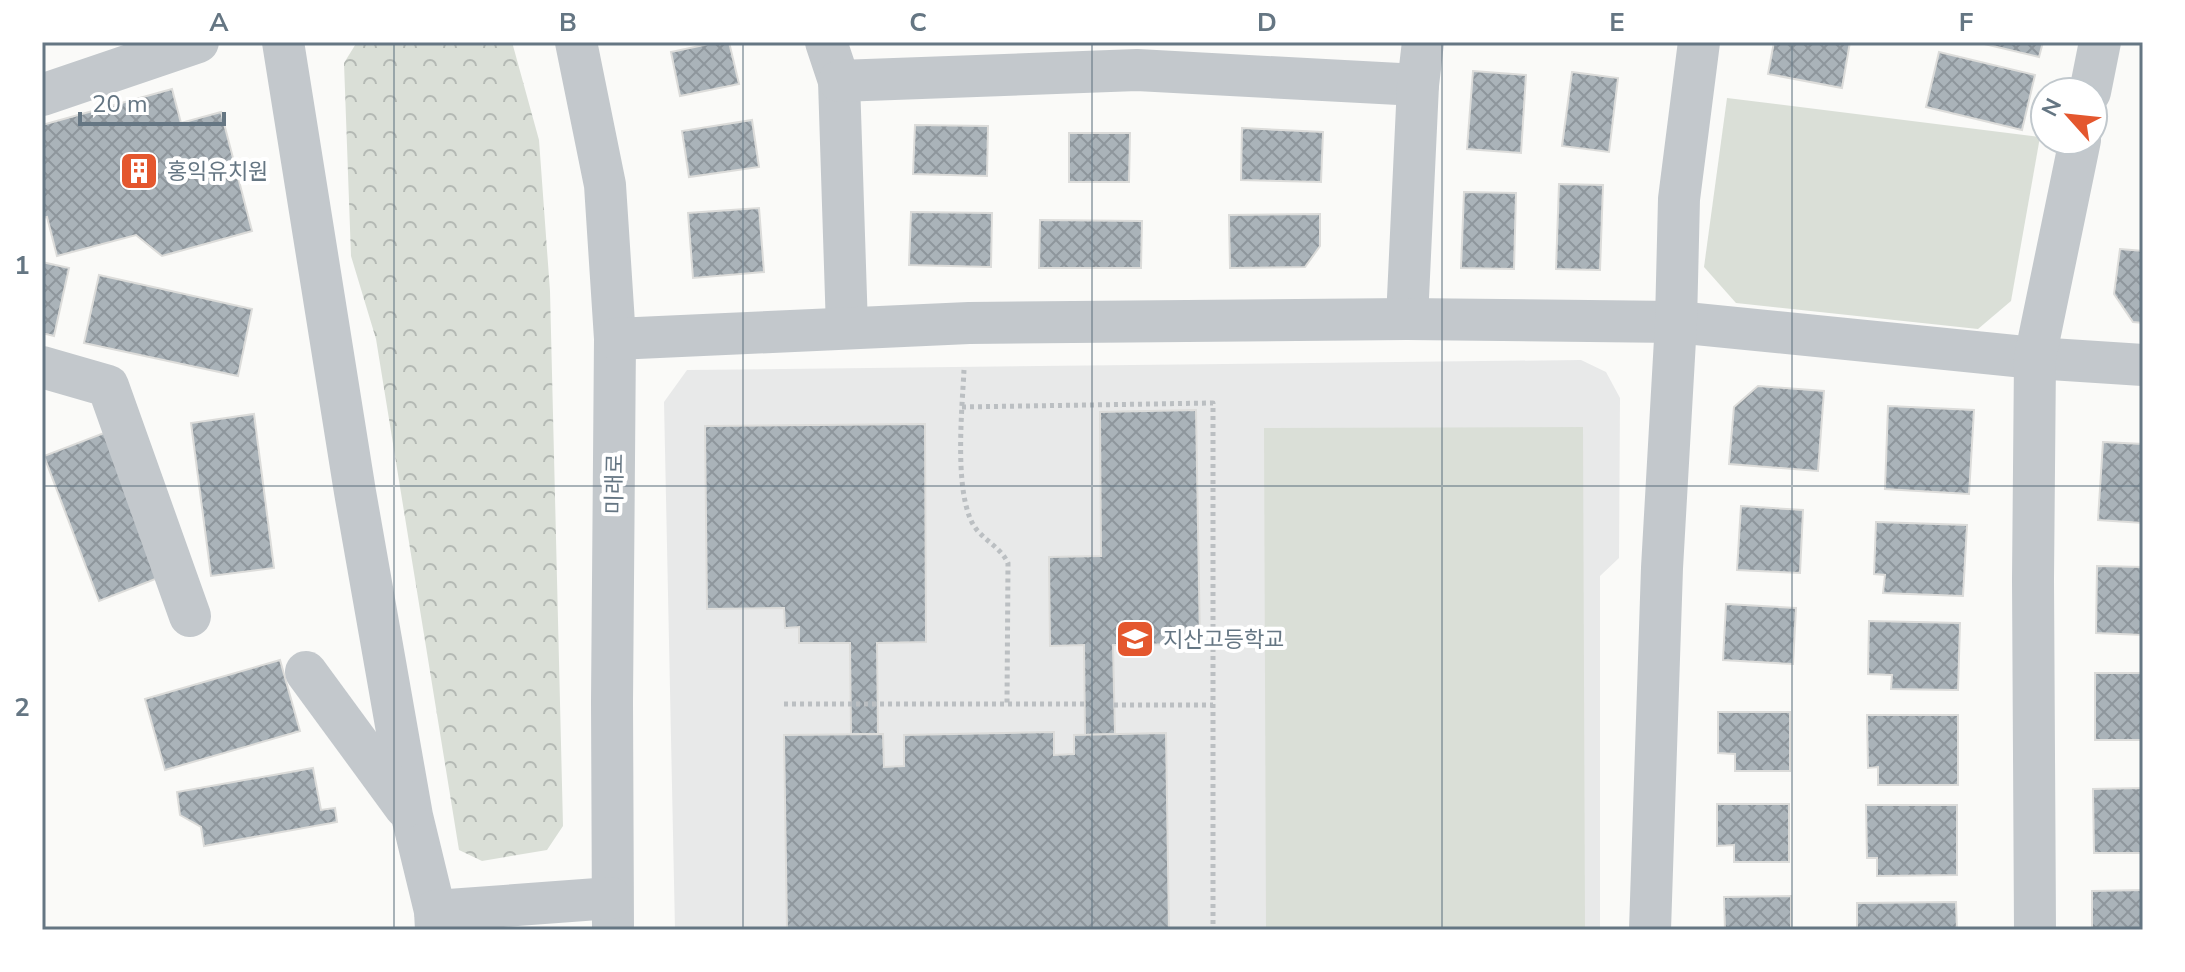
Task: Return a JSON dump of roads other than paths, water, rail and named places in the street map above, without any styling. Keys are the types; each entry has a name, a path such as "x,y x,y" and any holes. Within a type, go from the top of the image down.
{"street":[{"path":"42,95 198,42"},
{"path":"283,42 355,492 412,816 436,921 612,914"},
{"name":"미래로","path":"576,42 605,185 615,339 612,914"},
{"path":"1407,319 1418,85 1423,42"},
{"path":"1650,930 1679,199 1699,42"},
{"path":"2093,76 2100,42"},
{"path":"847,328 832,61 1138,56 1418,85"},
{"path":"2035,930 2035,358 2077,156"},
{"path":"615,339 969,323 1407,319 1676,322 2035,358 2143,365"},
{"path":"42,367 108,386 190,616"},
{"path":"306,672 412,816"}],"place":[{"name":"홍익유치원","path":"139,171"},
{"name":"지산고등학교","path":"1135,639"}]}
